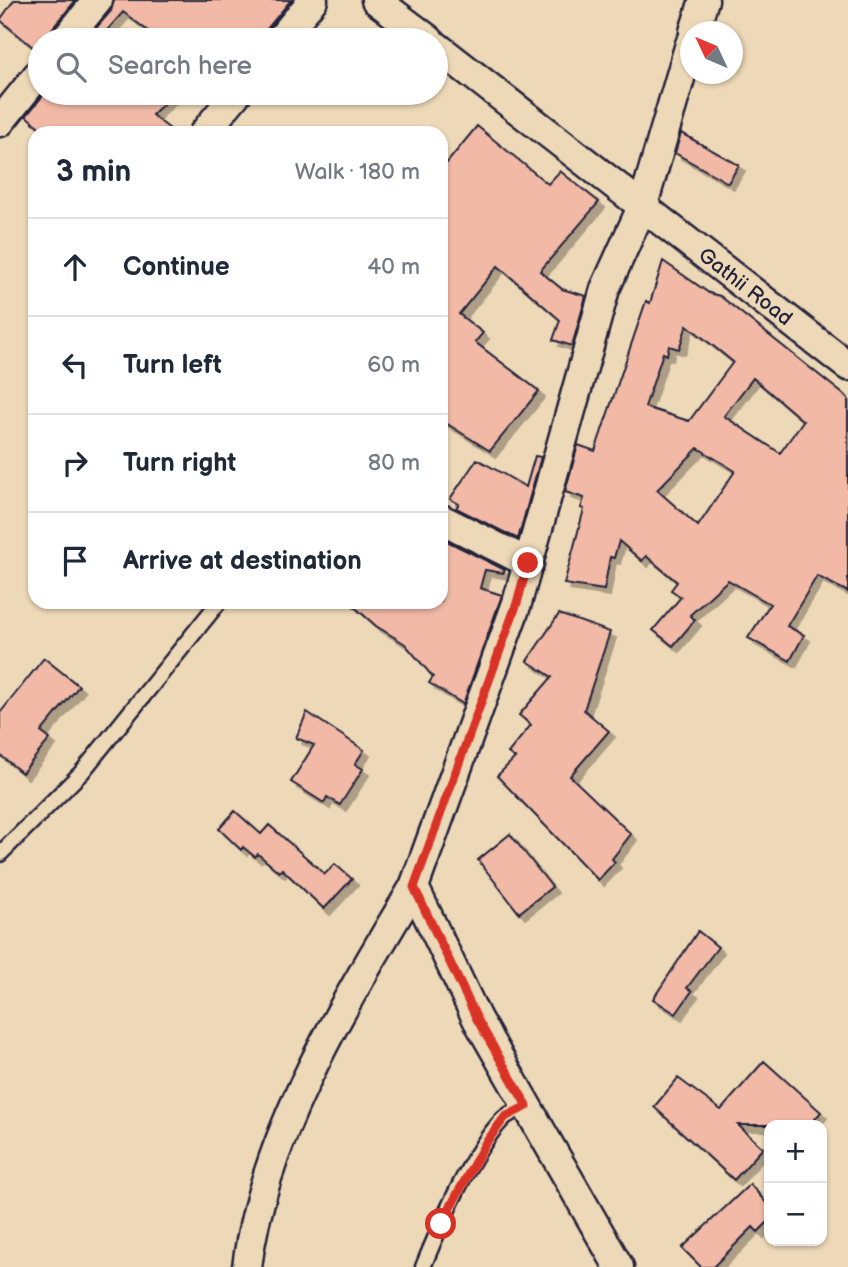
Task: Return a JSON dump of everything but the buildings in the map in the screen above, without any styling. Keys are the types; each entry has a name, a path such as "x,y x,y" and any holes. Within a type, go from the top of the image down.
{"street":[{"path":"75,28 98,0"},
{"path":"290,28 313,0"},
{"path":"376,0 413,28"},
{"path":"697,21 704,0"},
{"name":"Gathii Road","path":"448,55 848,366"},
{"path":"247,1267 251,1232 274,1153 347,999 414,887 517,603 605,289 643,205 680,81"},
{"path":"0,122 28,87"},
{"path":"210,126 227,105"},
{"path":"448,523 528,563"},
{"path":"414,887 477,1019 619,1267"}],"lane":[{"path":"0,854 82,772 213,609"},
{"path":"423,1267 441,1224 485,1144 505,1117 527,1106"}],"route":[{"path":"441,1224 485,1144 505,1117 527,1106 477,1019 414,887 517,603 528,563"}]}
